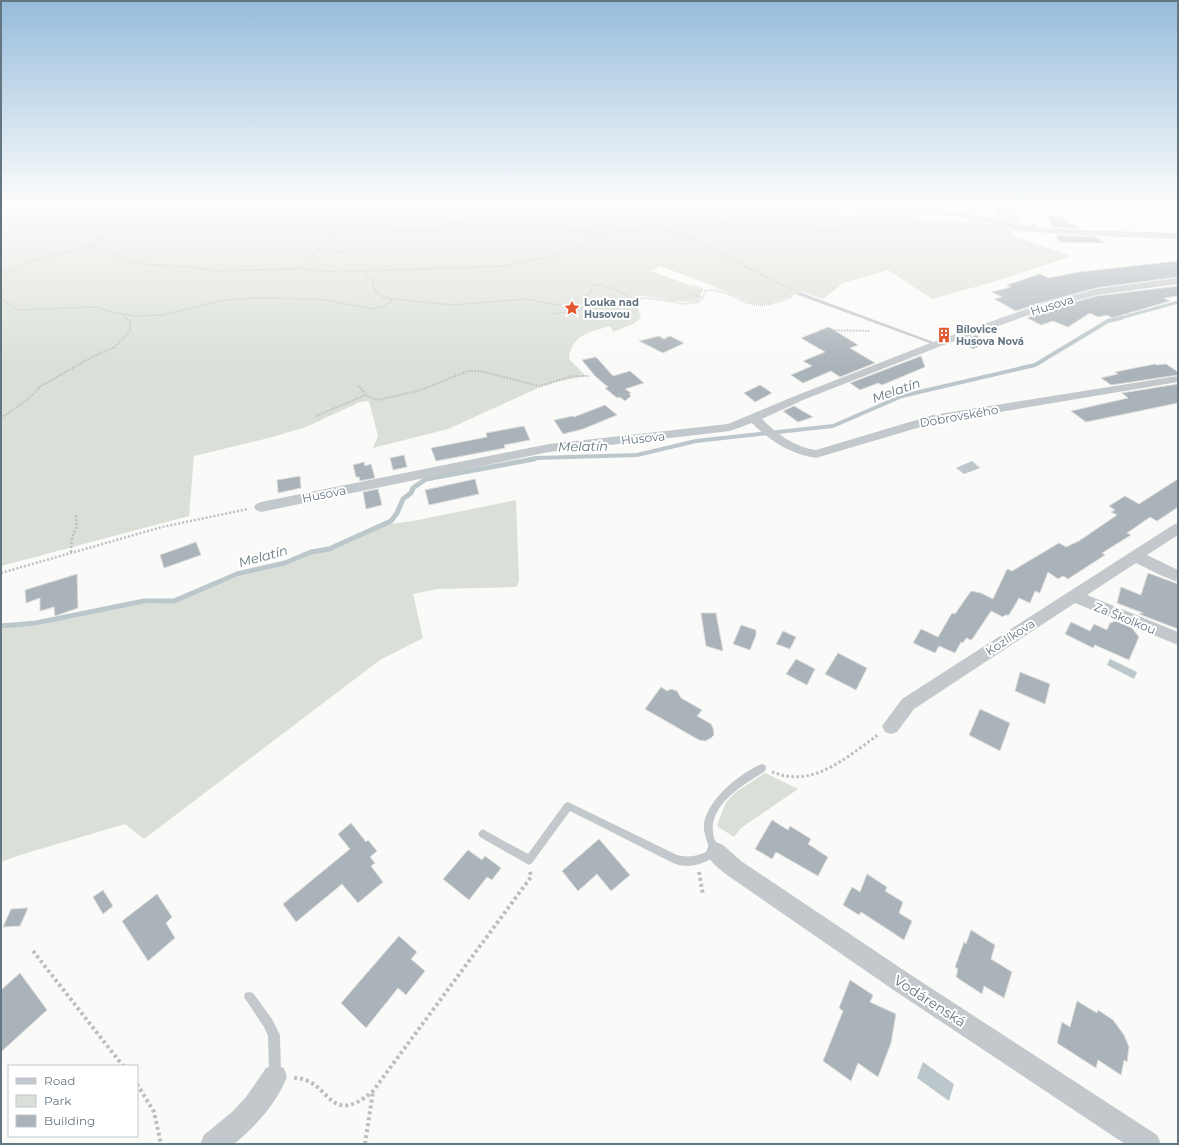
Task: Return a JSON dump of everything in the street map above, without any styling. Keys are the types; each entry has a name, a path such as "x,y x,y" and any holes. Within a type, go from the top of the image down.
{"street":[{"name":"Husova","path":"261,507 550,448 730,427 799,398 937,344 1045,306 1096,292 1130,286 1178,281"},
{"name":"Dobrovského","path":"754,418 770,433 795,449 805,453 816,454 933,419 1178,379"},
{"name":"Kozlíkova","path":"891,726 908,704 1178,528"},
{"path":"1135,556 1178,576"},
{"name":"Za Školkou","path":"1073,596 1178,639"},
{"name":"Vodárenská","path":"707,856 723,859 903,983 1148,1144"},
{"path":"213,1144 248,1116 262,1099 275,1077"}],"lane":[{"path":"800,294 937,344"},
{"path":"483,834 529,860 568,806 676,860 685,862 707,856 708,826 714,808 726,792 762,768"},
{"path":"249,997 268,1023 274,1035 275,1077"}],"path":[{"path":"1,270 36,259"},
{"path":"127,259 139,264 193,267 214,271 295,269 337,272 507,266 540,259"},
{"path":"295,269 305,266 310,259"},
{"path":"732,259 800,294"},
{"path":"1,276 14,267"},
{"path":"360,270 372,278 373,286 379,295 392,299 453,305 526,299 558,305 589,308 620,308 633,304 634,301 645,298 686,304 700,302 706,291"},
{"path":"589,308 585,303 584,297 591,292 593,286 596,284 608,285 634,301"},
{"path":"693,285 706,291 718,291 754,305 770,305 800,294"},
{"path":"690,293 703,298"},
{"path":"1,298 18,310 96,307 135,316 163,315 224,300 257,298 318,299 375,309 387,305 392,299"},
{"path":"552,314 580,311 589,308"},
{"path":"1,418 27,400 41,386 94,356 115,347 130,331 130,323 124,314"},
{"path":"820,330 873,331"},
{"path":"358,386 366,395 377,400 418,391 468,371 480,371 508,378 524,384 539,386 573,376 589,376"},
{"path":"316,416 366,395"},
{"path":"1,573 162,527 261,507"},
{"path":"71,552 72,537 77,526 76,515"},
{"path":"762,768 778,775 795,778 817,774 827,770 891,726"},
{"path":"703,895 698,876 707,856"},
{"path":"275,1077 306,1079 331,1100 342,1107 354,1106 373,1092 531,877 529,860"},
{"path":"33,951 122,1065"},
{"path":"138,1085 152,1103 159,1125 161,1144"},
{"path":"365,1144 373,1092"}],"green space":[{"path":"1,259 1062,259 993,282 932,299 888,270 843,283 823,299 803,292 768,304 752,304 708,284 660,266 651,271 703,290 698,302 672,301 639,295 636,301 641,318 633,324 613,332 610,326 589,332 578,339 574,344 569,359 586,376 560,381 538,388 448,429 373,448 378,436 369,401 360,402 306,427 269,438 194,456 189,516 1,566"},
{"path":"516,500 519,581 516,587 437,589 413,594 423,638 380,660 144,839 125,824 1,862 1,629 8,627 39,625 140,604 174,603 233,578 287,565 312,554 331,550 383,525 413,521"},
{"path":"765,773 798,789 741,828 734,837 717,826 726,802 736,792"}],"shaded area":[{"path":"972,461 980,468 964,474 956,468"},
{"path":"1110,659 1137,672 1134,679 1107,665"},
{"path":"923,1062 954,1084 949,1101 917,1078"}],"building":[{"path":"1178,261 1178,277 1096,288 1016,311 994,299 1002,297 992,292 1011,287 1007,285 1040,274 1049,278 1079,272"},
{"path":"1178,286 1178,296 1164,298 1170,301 1112,318 1107,315 1098,317 1090,313 1068,327 1053,321 1041,325 1027,318 1049,309 1097,296"},
{"path":"829,327 858,345 850,348 875,363 840,377 831,371 803,383 791,375 812,366 803,361 825,352 801,338"},
{"path":"976,335 989,342 973,349 959,341"},
{"path":"659,336 664,339 670,336 684,343 663,353 639,341"},
{"path":"921,356 925,367 882,385 878,383 860,390 850,383"},
{"path":"596,357 613,376 630,371 644,383 625,389 631,393 629,394 631,396 625,401 620,397 617,398 605,388 608,387 595,376 582,360"},
{"path":"1155,364 1166,364 1178,372 1178,375 1111,385 1101,378 1118,374 1115,372"},
{"path":"1178,384 1178,403 1086,422 1071,411 1128,398 1122,393"},
{"path":"760,385 772,393 755,402 744,393"},
{"path":"605,405 617,415 583,429 563,434 554,420 574,417"},
{"path":"794,406 813,417 798,422 783,411"},
{"path":"524,426 530,440 504,445 505,448 436,461 431,448 487,437 486,433"},
{"path":"404,455 407,467 393,470 390,458"},
{"path":"364,462 365,466 371,464 375,478 360,481 359,477 356,477 353,465"},
{"path":"300,476 301,488 278,493 277,480"},
{"path":"475,479 479,494 429,505 425,490"},
{"path":"1178,479 1178,507 1157,521 1150,517 1127,533 1131,535 1102,553 1105,555 1068,579 1063,576 1058,579 1048,572 1040,593 1035,591 1030,603 1019,598 1009,615 1005,615 1003,617 991,611 973,638 971,640 966,638 963,643 961,642 955,653 939,646 935,653 913,643 921,629 938,637 952,613 955,614 971,591 981,593 993,599 1007,569 1012,571 1059,543 1066,547 1079,541 1117,515 1111,512 1115,510 1109,506 1125,496 1139,504"},
{"path":"378,489 382,505 366,509 363,492"},
{"path":"196,542 201,555 164,568 160,555"},
{"path":"1148,573 1178,584 1178,629 1139,614 1143,613 1117,603 1121,587 1141,595"},
{"path":"77,574 78,608 55,616 54,607 40,611 40,598 26,603 25,590"},
{"path":"701,613 716,613 723,651 706,646"},
{"path":"1116,621 1132,628 1139,637 1129,660 1095,645 1093,648 1065,634 1071,622 1090,631 1094,624 1107,630 1110,623"},
{"path":"741,625 756,630 756,635 750,650 733,644"},
{"path":"783,631 796,637 790,649 776,644"},
{"path":"838,653 867,668 856,690 825,674"},
{"path":"796,659 815,669 807,685 786,674"},
{"path":"1020,672 1050,684 1045,704 1015,691"},
{"path":"661,687 667,691 671,689 677,691 681,698 702,710 697,716 711,724 714,735 705,741 699,740 645,709"},
{"path":"980,709 1010,723 1000,751 969,735"},
{"path":"772,820 788,830 790,826 811,839 808,844 828,857 818,876 776,852 772,859 755,849"},
{"path":"351,823 366,842 368,840 377,851 370,857 375,863 371,866 383,882 358,903 342,884 296,922 283,904 350,849 338,834"},
{"path":"599,839 630,875 611,891 597,874 578,891 562,871"},
{"path":"468,850 482,860 485,856 501,868 492,880 487,877 469,900 443,879"},
{"path":"867,874 887,887 885,891 903,902 899,913 912,921 904,940 861,912 859,915 843,905 852,887 860,892"},
{"path":"103,890 113,906 103,914 93,897"},
{"path":"157,894 172,917 166,923 175,938 148,961 122,921"},
{"path":"28,908 20,926 3,927 11,909"},
{"path":"971,930 995,945 991,959 1012,972 1004,998 984,986 982,994 956,977 958,969 955,967 964,942 966,944"},
{"path":"399,936 417,952 411,959 425,971 406,995 398,988 366,1028 341,1003"},
{"path":"20,973 47,1010 1,1052 1,990"},
{"path":"850,980 873,995 870,1002 896,1014 891,1043 878,1077 858,1063 851,1081 823,1061 843,1011 839,1008"},
{"path":"1077,1001 1097,1013 1098,1010 1113,1020 1124,1035 1129,1047 1127,1062 1124,1060 1121,1075 1098,1060 1096,1068 1057,1043 1062,1022 1070,1027"}],"waterway":[{"name":"Melatín","path":"1119,319 1178,302"},
{"name":"Melatín","path":"528,460 537,458 637,455 696,441 833,426 902,396 1035,365 1108,321 1119,319"},
{"name":"Melatín","path":"1,626 36,623 144,601 174,601 237,574 285,563 311,552 329,549 391,521 397,513 403,499 411,493 413,488 426,479 534,459"}],"place":[{"name":"Louka nad Husovou","path":"572,308"},
{"name":"Bílovice Husova Nová","path":"944,335"}]}
